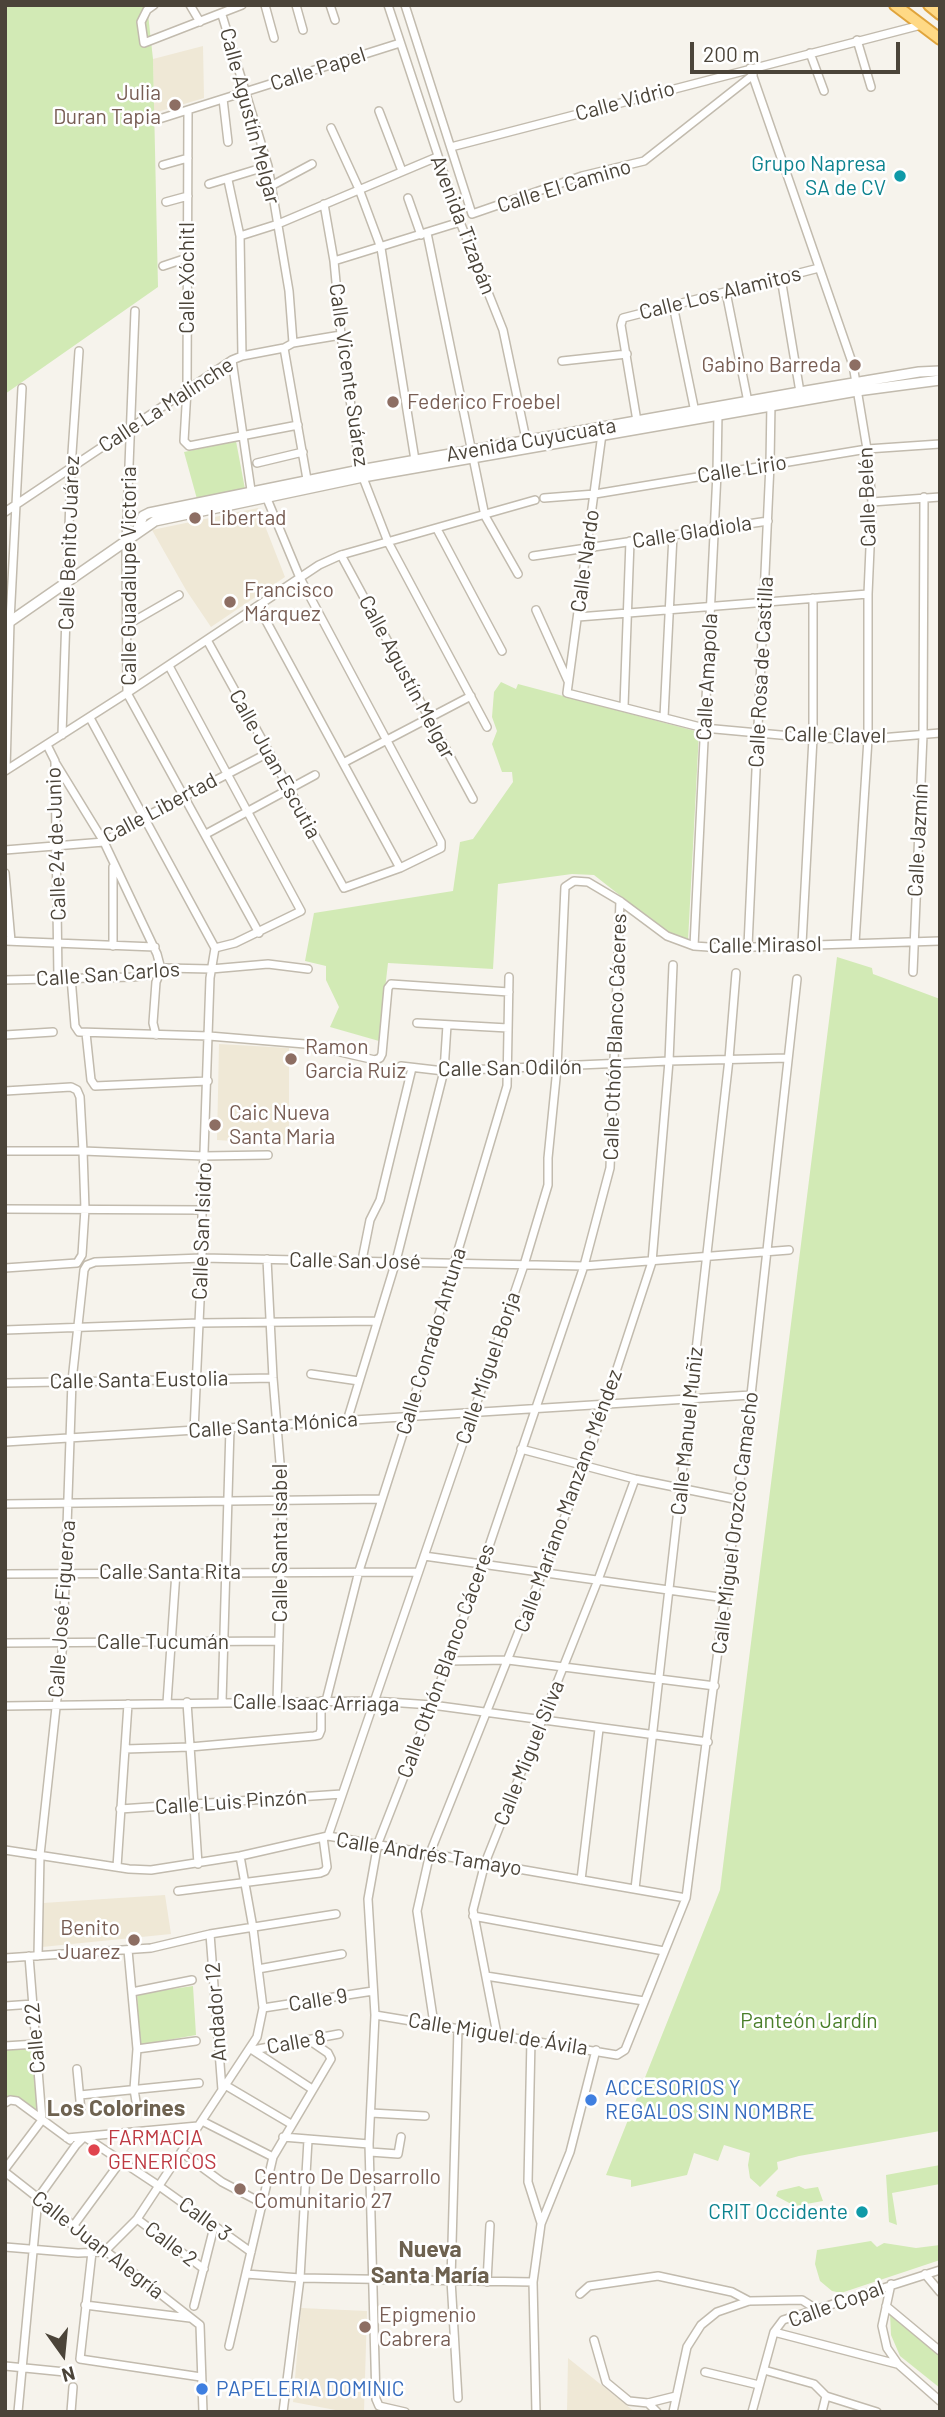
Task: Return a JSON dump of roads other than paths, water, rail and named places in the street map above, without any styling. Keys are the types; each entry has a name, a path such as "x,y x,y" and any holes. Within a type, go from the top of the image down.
{"highway":[{"path":"895,5 940,39"},
{"path":"929,5 940,14"}],"street":[{"path":"154,5 147,10 141,22 144,43 240,6"},
{"path":"190,5 200,22"},
{"path":"265,5 274,38"},
{"path":"296,5 303,30"},
{"path":"330,5 335,20"},
{"name":"Avenida Tizapán","path":"388,5 437,157 503,331 527,445"},
{"name":"Avenida Tizapán","path":"405,5 472,214"},
{"name":"Calle Agustín Melgar","path":"222,15 268,166 289,291 293,343"},
{"name":"Calle Vidrio","path":"451,146 752,71 857,40 921,25"},
{"path":"857,40 872,87"},
{"name":"Calle Papel","path":"156,120 400,43"},
{"path":"810,53 824,91"},
{"name":"Calle El Camino","path":"472,214 582,176 644,161 752,71"},
{"name":"Calle Belén","path":"752,71 820,268 857,387 867,449 872,502 867,739 855,943"},
{"path":"223,99 228,142"},
{"name":"Calle Xóchitl","path":"188,110 187,389 184,441 186,445 243,435"},
{"path":"379,111 402,171"},
{"path":"331,128 359,189 381,248 415,460"},
{"path":"240,236 278,224 437,157"},
{"path":"163,165 188,158"},
{"path":"271,186 312,164"},
{"path":"209,184 268,166"},
{"path":"228,180 240,236 242,356"},
{"path":"166,201 188,196"},
{"path":"408,198 424,234 485,516 518,574"},
{"name":"Calle Vicente Suárez","path":"324,204 362,474 388,542 487,727"},
{"path":"334,261 460,222"},
{"path":"163,266 187,258"},
{"name":"Calle Los Alamitos","path":"627,354 621,320 625,317 820,268"},
{"path":"781,278 800,392"},
{"path":"726,292 748,402"},
{"path":"673,305 695,412"},
{"name":"Calle Guadalupe Victoria","path":"135,312 125,543 127,693 259,933"},
{"name":"Calle La Malinche","path":"5,512 232,360 284,348 293,343 341,335"},
{"path":"284,348 308,485"},
{"name":"Calle Benito Juárez","path":"62,735 71,468 79,351"},
{"path":"562,361 627,354 637,422"},
{"path":"232,360 252,497"},
{"name":"Avenida Cuyucuata","path":"8,623 155,521 362,474 857,387 919,372 940,371"},
{"name":"Avenida Cuyucuata","path":"602,433 637,422 657,423 695,412 718,412 748,402 771,402 800,392 940,380"},
{"path":"6,770 8,623 22,388"},
{"name":"Calle Rosa de Castilla","path":"748,946 771,402"},
{"name":"Calle Amapola","path":"694,946 715,529 718,412"},
{"path":"243,435 298,425"},
{"name":"Calle Nardo","path":"567,693 602,433"},
{"name":"Calle Lirio","path":"544,498 595,494 867,449 940,444"},
{"path":"257,463 303,452"},
{"name":"Avenida Cuyucuata","path":"362,474 415,460 472,455"},
{"path":"258,606 400,868 439,850 442,846 388,740 300,578 265,494"},
{"name":"Calle Jazmín","path":"913,972 923,734 924,497"},
{"path":"872,502 940,497"},
{"path":"6,770 90,718 319,565 341,555 535,500"},
{"name":"Calle Gladiola","path":"533,556 768,521"},
{"path":"437,529 502,651"},
{"path":"664,717 673,535"},
{"path":"624,706 630,541"},
{"name":"Calle Agustín Melgar","path":"341,555 473,799"},
{"path":"578,617 868,594"},
{"path":"127,625 179,595"},
{"path":"802,944 813,738 813,598"},
{"path":"536,610 568,682"},
{"name":"Calle Juan Escutia","path":"207,640 344,888 400,868"},
{"path":"90,718 214,954 301,911 169,666"},
{"name":"Calle Clavel","path":"567,693 704,728 813,738 867,739 940,733"},
{"path":"343,762 471,696"},
{"name":"Calle 24 de Junio","path":"47,745 55,761 59,944"},
{"name":"Calle Libertad","path":"5,850 104,842 185,795 268,753"},
{"path":"55,761 104,842 155,947 161,969 156,982 153,1023 156,1035"},
{"path":"206,834 315,775"},
{"path":"113,863 113,946"},
{"path":"5,873 8,941 155,947"},
{"name":"Calle Mirasol","path":"568,884 574,881 588,882 621,901 667,936 694,946 940,941"},
{"name":"Calle Miguel Borja","path":"326,1837 524,1265 548,1181 557,1068 564,890 568,884"},
{"name":"Calle Othón Blanco Cáceres","path":"405,2412 379,2406 376,2402 370,2148 375,2015 368,1899 378,1843 483,1564 584,1266 611,1161 621,901"},
{"path":"58,978 59,944"},
{"name":"Calle San Isidro","path":"194,1431 211,970 214,954"},
{"name":"Calle San Carlos","path":"5,980 143,976 161,969 211,970 268,964 308,969"},
{"name":"Calle Mariano Manzano Méndez","path":"434,2024 417,1911 430,1853 585,1466 652,1262 670,1061 673,965"},
{"name":"Calle Manuel Muñiz","path":"635,1889 729,1059 736,974"},
{"name":"Calle Conrado Antuna","path":"125,1749 190,1747 319,1735 323,1701 359,1571 409,1415 507,1086 509,977"},
{"path":"71,978 77,1031 209,1036 305,1044 375,1060 383,1054 388,988 391,984 509,992"},
{"name":"Calle Miguel Orozco Camacho","path":"622,2054 687,1898 769,1252 797,979"},
{"path":"417,1023 508,1028"},
{"path":"347,1421 396,1261 444,1071 447,1025"},
{"path":"5,1035 54,1032"},
{"path":"86,1033 93,1086 208,1081"},
{"name":"Calle San Odilón","path":"401,1066 444,1071 788,1058"},
{"path":"362,1260 370,1220 380,1200 412,1069"},
{"path":"5,1091 71,1087 77,1090 80,1097 85,1209 82,1255 78,1262 70,1265 5,1268"},
{"path":"5,1151 268,1155"},
{"path":"5,1209 202,1210"},
{"name":"Calle San José","path":"89,1264 202,1258 584,1266 789,1250"},
{"name":"Calle Santa Isabel","path":"267,1259 283,1500 277,1702"},
{"name":"Calle José Figueroa","path":"33,1956 40,1855 63,1643 76,1328 83,1270 89,1264"},
{"path":"5,1330 199,1323 377,1321"},
{"path":"312,1374 359,1381"},
{"name":"Calle Santa Eustolia","path":"5,1383 273,1378"},
{"name":"Calle Santa Mónica","path":"5,1442 751,1395"},
{"path":"222,1702 230,1428"},
{"path":"521,1449 635,1479 739,1500"},
{"name":"Calle Miguel Silva","path":"497,2034 473,1916 485,1863 598,1580 635,1479"},
{"path":"5,1504 382,1499"},
{"path":"424,1556 726,1598"},
{"path":"167,1703 176,1572"},
{"name":"Calle Santa Rita","path":"5,1574 418,1572"},
{"name":"Calle Tucumán","path":"5,1643 279,1641"},
{"path":"448,1661 508,1660 715,1686"},
{"name":"Calle Isaac Arriaga","path":"5,1706 373,1701 432,1705 708,1742"},
{"path":"187,1702 198,1864"},
{"path":"117,1867 128,1704"},
{"path":"581,1880 599,1729"},
{"name":"Calle Luis Pinzón","path":"120,1809 342,1794"},
{"path":"178,1891 325,1871 326,1837"},
{"name":"Calle Andrés Tamayo","path":"5,1850 151,1870 198,1864 326,1837 378,1843 687,1898"},
{"path":"5,2247 104,2252 137,2219 251,2049 260,2029 263,2008 240,1856"},
{"path":"5,1958 159,1947 210,1934 336,1914"},
{"path":"473,1916 664,1951"},
{"name":"Andador 12","path":"210,1934 224,2088"},
{"path":"128,1950 137,2049 134,2089 136,2108"},
{"path":"258,1969 342,1954"},
{"name":"Calle 22","path":"33,1956 33,2004 42,2120"},
{"path":"486,1976 643,2001"},
{"path":"132,1992 192,1980"},
{"name":"Calle 9","path":"263,2008 373,1991"},
{"path":"5,2006 33,2004"},
{"name":"Calle Miguel de Ávila","path":"375,2015 622,2054"},
{"path":"458,2028 451,2280 458,2398"},
{"name":"Calle 8","path":"251,2049 339,2034"},
{"path":"531,2039 528,2182 541,2224"},
{"path":"229,2346 273,2157 331,2057 309,2040"},
{"path":"137,2049 196,2041"},
{"path":"5,2046 36,2044"},
{"path":"251,2049 312,2090"},
{"path":"536,2412 533,2282 541,2224 570,2151 596,2050"},
{"path":"77,2069 81,2111"},
{"path":"80,2095 199,2083"},
{"path":"224,2088 291,2124"},
{"path":"7,2102 17,2101 76,2145"},
{"path":"371,2113 425,2116"},
{"path":"5,2170 42,2120"},
{"path":"68,2138 200,2124 273,2157"},
{"path":"18,2412 38,2198 76,2145 85,2137"},
{"name":"Calle 3","path":"85,2137 251,2252"},
{"path":"283,2137 398,2154 401,2137"},
{"path":"283,2412 300,2278 307,2140"},
{"path":"181,2152 222,2182 262,2203"},
{"path":"74,2225 121,2161"},
{"name":"Calle Juan Alegría","path":"5,2170 104,2252 191,2318"},
{"name":"Calle 2","path":"137,2219 204,2269"},
{"path":"487,2282 490,2225"},
{"path":"194,2306 214,2227"},
{"path":"92,2252 80,2359 201,2377"},
{"name":"Calle Copal","path":"752,2412 774,2332 783,2320 940,2270"},
{"path":"246,2274 300,2278 533,2282"},
{"path":"925,2274 940,2292"},
{"path":"580,2294 589,2286 658,2276 732,2292 749,2301"},
{"path":"891,2284 882,2332 887,2348 898,2364 940,2401"},
{"path":"673,2412 687,2347 696,2332 718,2312 749,2301 802,2300 816,2309"},
{"path":"85,2305 191,2318 197,2322 201,2329 203,2412"},
{"path":"886,2306 940,2351"},
{"path":"774,2332 898,2364"},
{"path":"594,2340 608,2385 629,2401 648,2403 677,2396"},
{"path":"5,2366 65,2372"},
{"path":"764,2371 814,2384 826,2396 877,2412"},
{"path":"705,2372 760,2385"},
{"path":"71,2412 73,2387"},
{"path":"822,2412 826,2396"},
{"path":"648,2403 657,2412"}],"place":[{"name":"Julia Duran Tapia","path":"175,105"},
{"name":"Grupo Napresa SA de CV","path":"900,176"},
{"name":"Gabino Barreda","path":"855,365"},
{"name":"Federico Froebel","path":"393,402"},
{"name":"Libertad","path":"195,518"},
{"name":"Francisco Márquez","path":"230,602"},
{"name":"Ramon Garcia Ruiz","path":"291,1059"},
{"name":"Caic Nueva Santa Maria","path":"215,1125"},
{"name":"Benito Juarez","path":"134,1940"},
{"name":"ACCESORIOS Y REGALOS SIN NOMBRE","path":"591,2100"},
{"name":"FARMACIA GENERICOS","path":"94,2150"},
{"name":"Centro De Desarrollo Comunitario 27","path":"240,2189"},
{"name":"CRIT Occidente","path":"862,2212"},
{"name":"Epigmenio Cabrera","path":"365,2327"},
{"name":"PAPELERIA DOMINIC","path":"202,2389"}],"district":[{"name":"Los Colorines","path":"116,2108"},
{"name":"Nueva Santa María","path":"430,2262"}],"park label":[{"name":"Panteón Jardín","path":"809,2021"}]}
